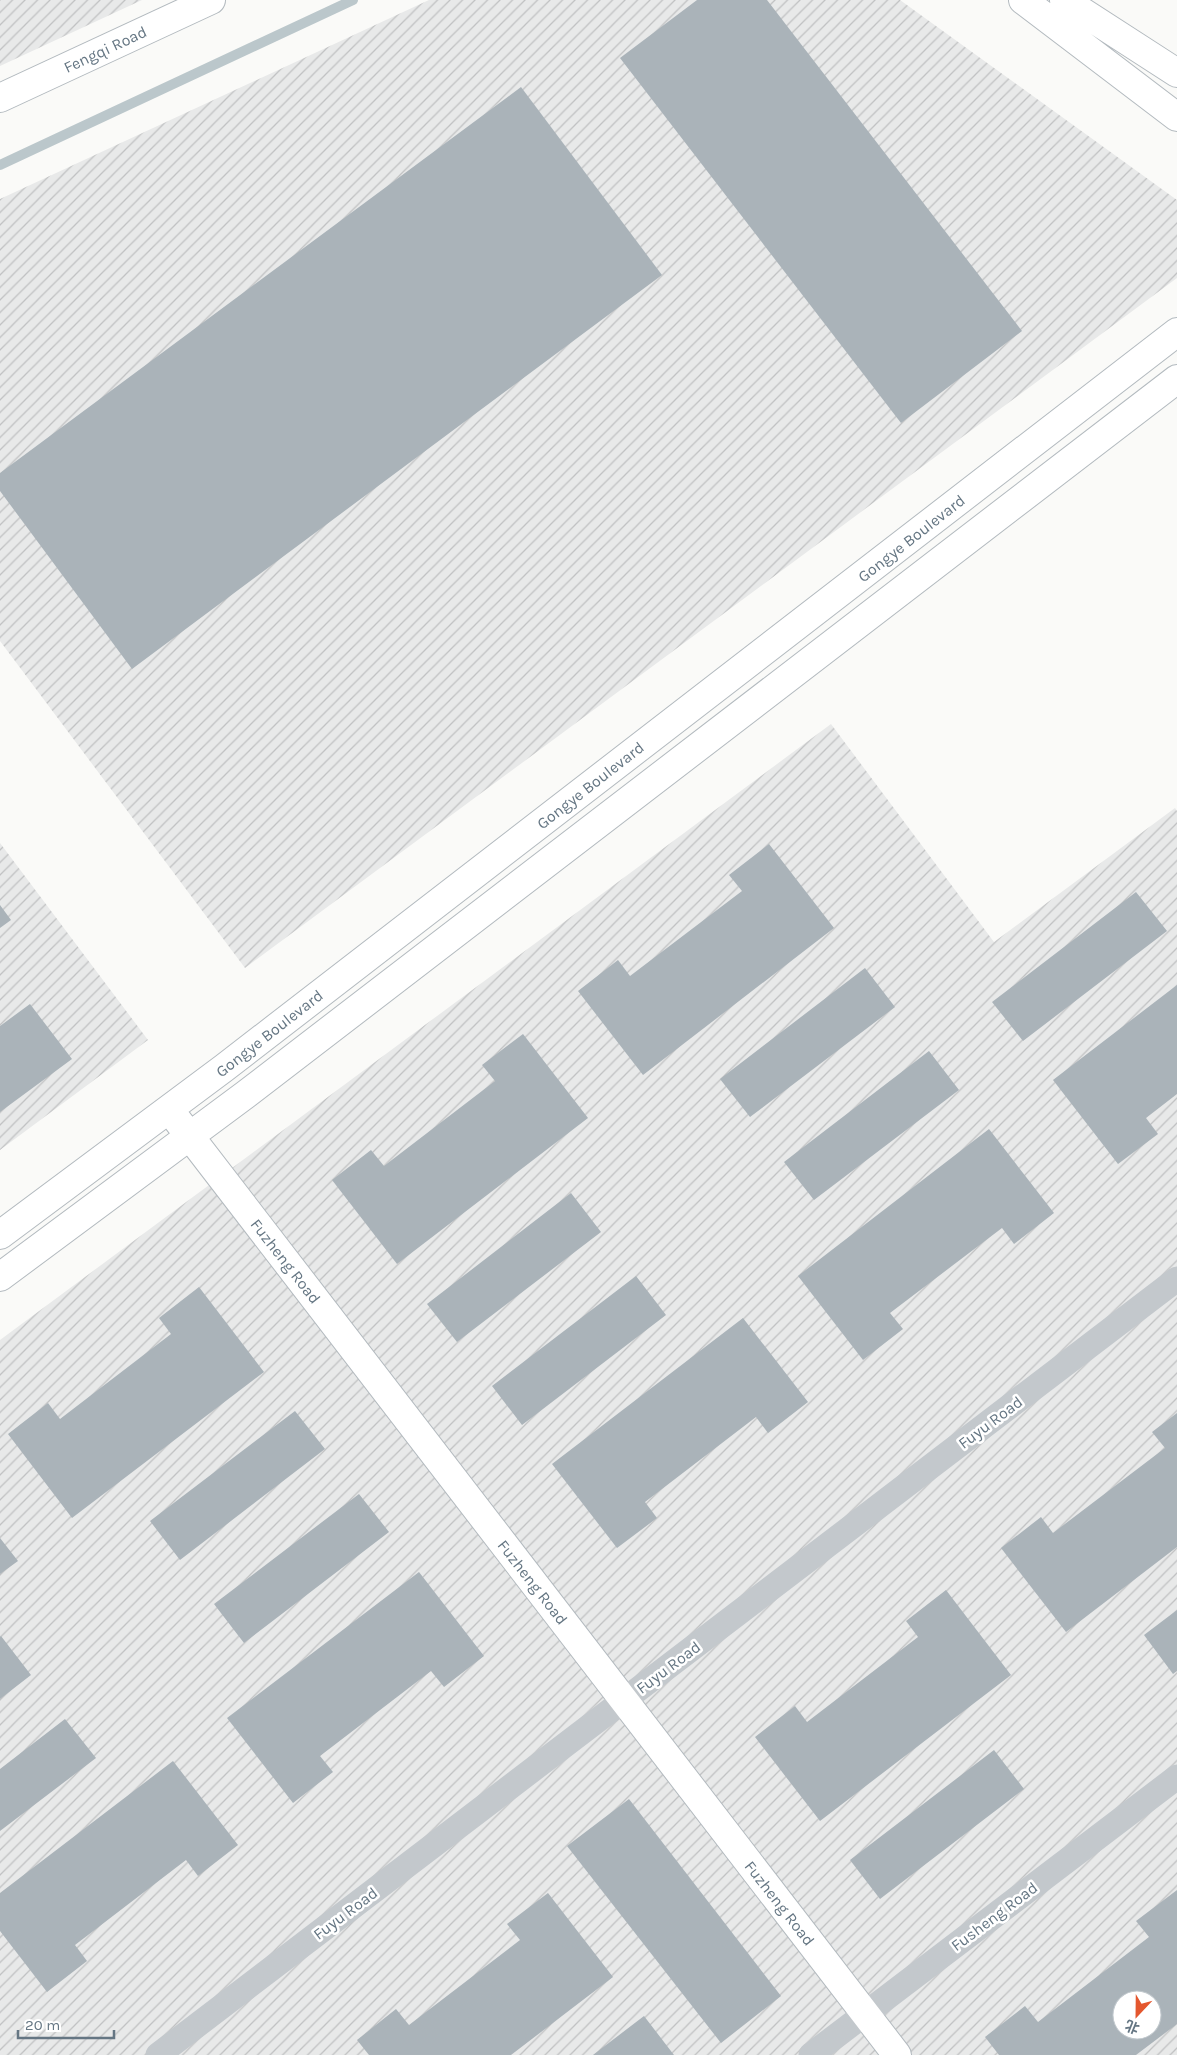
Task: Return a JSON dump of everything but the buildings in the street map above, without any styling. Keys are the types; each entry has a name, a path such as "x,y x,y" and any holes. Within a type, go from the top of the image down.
{"street":[{"name":"Fengqi Road","path":"0,98 211,0"},
{"path":"1023,0 1177,117"},
{"path":"1064,0 1177,73"},
{"name":"Gongye Boulevard","path":"0,1235 224,1068 1177,332"},
{"name":"Gongye Boulevard","path":"0,1277 189,1136 1177,379"},
{"name":"Fuzheng Road","path":"169,1109 897,2055"},
{"name":"Fuyu Road","path":"158,2055 1177,1280"},
{"name":"Fusheng Road","path":"812,2055 1177,1777"}],"shaded area":[{"path":"0,0 142,0 0,66"},
{"path":"429,0 900,0 1177,200 1177,278 245,968 0,641 0,199"},
{"path":"831,724 994,942 1175,808 1177,811 1177,2055 0,2055 0,1340"},
{"path":"0,843 148,1040 0,1150"}],"waterway":[{"path":"0,165 353,0"}]}
